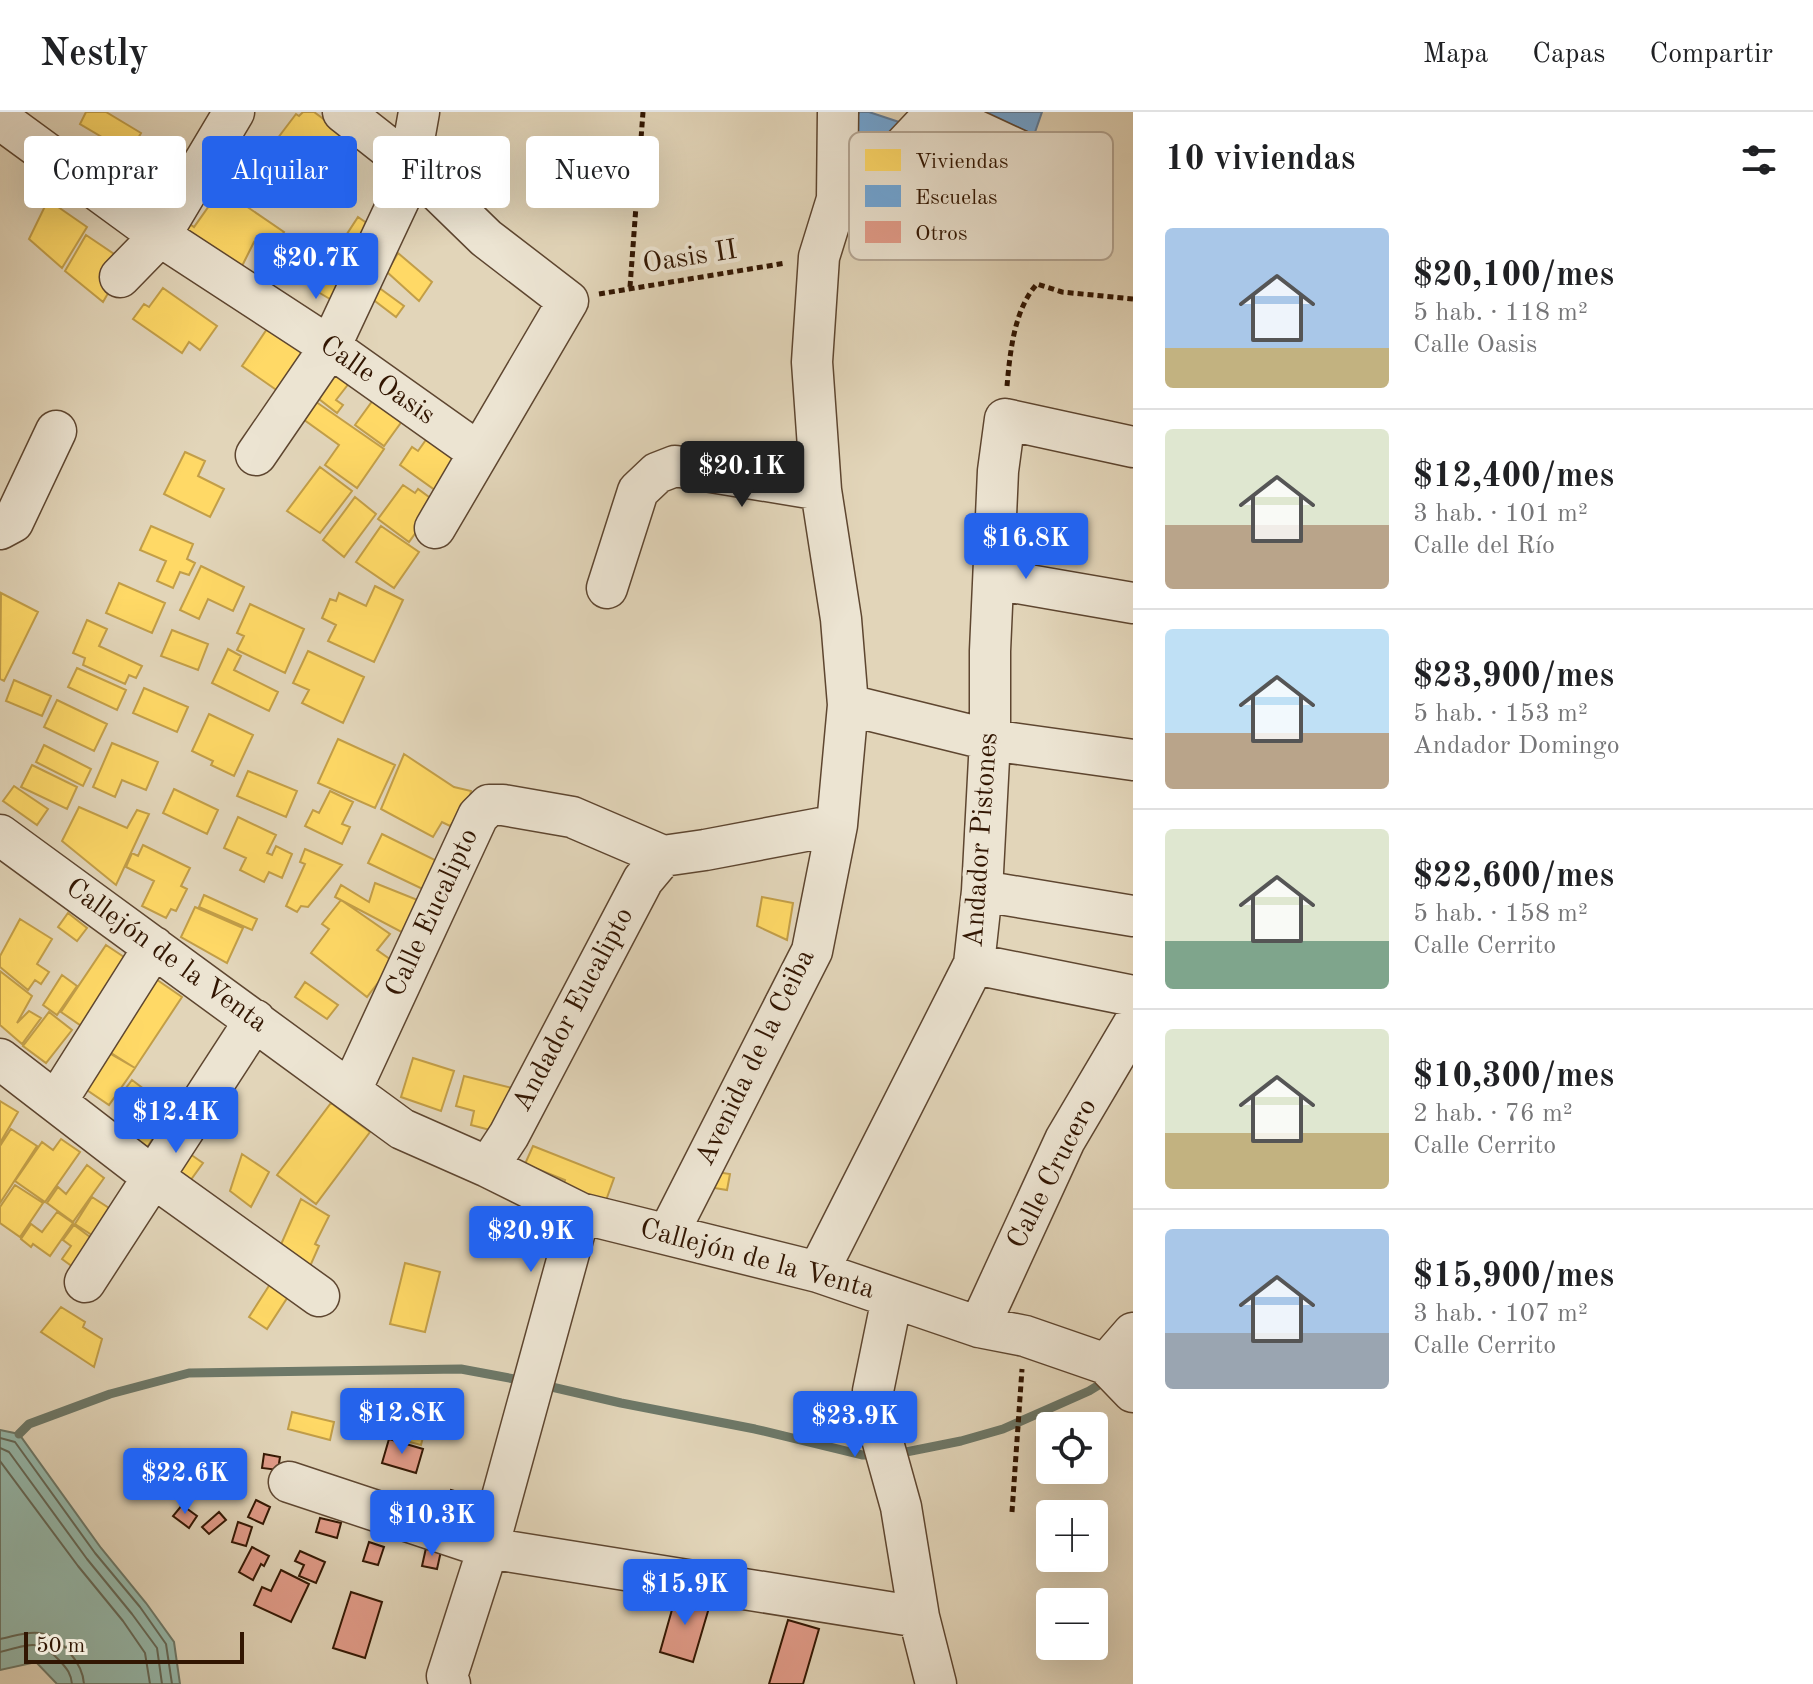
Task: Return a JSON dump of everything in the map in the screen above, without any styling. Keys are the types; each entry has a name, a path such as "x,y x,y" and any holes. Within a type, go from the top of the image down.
{"street":[{"path":"120,277 160,236 234,112"},
{"path":"343,112 373,136"},
{"path":"415,136 419,112"},
{"name":"Avenida de la Ceiba","path":"668,1234 812,951 837,825 848,705 841,619 821,490 812,362 819,257 837,199 838,112"},
{"path":"917,132 936,112 979,132"},
{"name":"Calle Oasis","path":"0,119 160,236 330,347 478,452"},
{"path":"837,199 849,190"},
{"path":"256,455 330,347 395,208"},
{"path":"435,528 568,301 486,238 455,208"},
{"path":"1005,419 1133,447"},
{"name":"Andador Pistones","path":"818,1272 974,964 982,891 990,740 990,651 998,471 1005,419"},
{"path":"0,529 13,522 56,431"},
{"path":"607,588 638,491 657,473 675,466 821,490"},
{"path":"994,579 1133,603"},
{"path":"848,705 990,740 1133,760"},
{"name":"Calle Eucalipto","path":"351,1090 478,816 489,805 572,817 663,856"},
{"path":"663,856 837,825"},
{"name":"Callejón de la Venta","path":"0,835 402,1129 580,1213 818,1272 979,1327 1025,1336 1120,1378"},
{"name":"Andador Eucalipto","path":"488,1167 509,1135 643,880 663,856"},
{"path":"982,891 1133,916"},
{"path":"56,1102 154,947"},
{"path":"974,964 1133,996"},
{"path":"85,1282 255,1020"},
{"name":"Calle Crucero","path":"979,1327 1065,1140 1133,1025"},
{"path":"0,1059 153,1177 319,1296"},
{"path":"448,1680 530,1400 580,1213"},
{"path":"892,1298 873,1391 879,1428 901,1507 919,1617 936,1684"},
{"path":"1120,1378 1133,1333"},
{"path":"289,1482 488,1548 919,1617"}],"path":[{"path":"630,287 643,112"},
{"name":"Oasis II","path":"568,301 630,287 819,257"},
{"path":"1005,419 1011,344 1028,294 1037,284 1062,292 1133,299"},
{"path":"1012,1512 1025,1336"}],"water":[{"path":"0,1430 19,1434 174,1642 180,1684 57,1684 36,1662 0,1670"}],"building: Viviendas":[{"path":"86,112 106,112 141,133 139,136 100,136 80,124"},
{"path":"303,112 314,112 346,136 279,136 296,114 299,116"},
{"path":"44,208 60,208 87,227 62,268 29,239"},
{"path":"208,208 249,208 284,232 270,253 254,242 242,266 179,226 184,220 194,227"},
{"path":"358,217 390,239 362,280 330,260"},
{"path":"86,235 126,262 103,302 65,271"},
{"path":"398,253 432,282 419,301 387,272"},
{"path":"330,260 362,280 345,308 313,289"},
{"path":"378,287 404,306 396,317 371,298"},
{"path":"163,288 217,326 200,350 189,342 182,353 133,319 144,304 149,307"},
{"path":"271,323 317,355 288,398 242,366"},
{"path":"329,366 350,382 336,400 343,405 337,413 310,392"},
{"path":"376,396 405,417 384,446 355,425"},
{"path":"309,397 384,449 357,488 325,465 339,445 303,419"},
{"path":"428,437 468,465 446,498 400,465 412,447 418,451"},
{"path":"185,452 205,461 198,476 224,489 210,517 164,494"},
{"path":"320,467 352,491 320,533 287,511"},
{"path":"403,485 415,493 418,489 444,508 429,514 409,542 378,519"},
{"path":"355,497 376,514 344,557 323,540"},
{"path":"151,526 193,544 187,559 195,563 189,575 180,572 173,588 157,581 166,561 140,550"},
{"path":"381,526 419,552 394,588 356,562"},
{"path":"201,566 244,587 233,611 208,599 199,619 180,610"},
{"path":"119,583 165,603 152,633 106,613"},
{"path":"375,586 403,600 374,662 328,641 336,625 322,618 330,599 336,601 339,593 366,606"},
{"path":"1,593 38,612 4,681 0,679"},
{"path":"250,604 304,629 285,673 237,650 244,636 237,633"},
{"path":"87,620 107,629 99,646 142,666 136,678 129,675 125,684 83,665 85,658 73,653"},
{"path":"172,630 208,644 198,670 161,656"},
{"path":"228,649 241,656 234,670 278,692 269,711 212,683"},
{"path":"308,651 364,677 343,723 302,703 309,690 293,683"},
{"path":"77,668 126,690 117,710 68,687"},
{"path":"14,680 51,696 42,716 6,701"},
{"path":"144,688 188,707 177,732 133,713"},
{"path":"57,700 107,724 94,751 44,727"},
{"path":"209,714 253,735 234,776 192,751"},
{"path":"338,739 395,765 375,808 318,783"},
{"path":"112,743 158,762 146,790 122,780 115,797 93,787"},
{"path":"44,745 91,769 83,786 36,762"},
{"path":"404,754 454,787 471,791 466,817 459,814 450,826 442,822 433,837 381,809"},
{"path":"32,765 77,787 67,809 21,787"},
{"path":"248,771 297,791 286,817 237,796"},
{"path":"14,786 48,809 37,825 3,801"},
{"path":"174,789 218,810 207,834 163,813"},
{"path":"330,791 353,802 342,824 350,827 342,844 305,826 313,810 319,813"},
{"path":"79,807 127,828 137,810 149,814 116,885 62,841"},
{"path":"238,817 276,835 267,853 272,855 276,846 292,854 282,878 269,872 264,882 240,870 246,858 224,848"},
{"path":"382,834 437,861 431,893 368,863"},
{"path":"143,845 190,868 181,886 187,889 176,911 171,909 166,918 142,906 154,881 126,867 132,853 138,856"},
{"path":"305,849 342,865 308,907 301,906 297,912 286,906 305,864 300,862"},
{"path":"375,883 430,905 411,937 335,897 341,885 369,902"},
{"path":"204,895 257,919 252,930 199,907"},
{"path":"762,897 793,903 787,940 757,926"},
{"path":"341,900 390,934 377,950 394,962 367,997 311,953 329,929 322,924"},
{"path":"195,907 243,928 227,963 181,937"},
{"path":"68,913 87,928 77,941 58,927"},
{"path":"20,919 52,939 37,964 49,972 41,984 35,980 28,990 0,967 0,956"},
{"path":"106,945 139,967 93,1034 61,1012"},
{"path":"0,971 32,996 17,1023 29,1011 41,1018 22,1044 0,1025"},
{"path":"62,975 77,986 57,1015 43,1005"},
{"path":"150,975 182,997 135,1068 100,1046"},
{"path":"305,982 338,1005 327,1019 295,997"},
{"path":"49,1012 72,1030 46,1063 23,1046"},
{"path":"102,1049 135,1068 109,1105 78,1084"},
{"path":"413,1058 454,1071 441,1111 401,1097"},
{"path":"464,1076 520,1090 509,1135 471,1125 474,1111 456,1106"},
{"path":"132,1080 161,1102 139,1130 120,1115 126,1106 117,1100"},
{"path":"0,1101 18,1112 0,1143"},
{"path":"331,1103 370,1132 316,1204 277,1175"},
{"path":"145,1124 157,1132 142,1155 129,1146"},
{"path":"11,1129 37,1146 0,1203 0,1146"},
{"path":"61,1139 80,1152 45,1202 15,1181 42,1142 53,1150"},
{"path":"533,1146 614,1178 604,1206 562,1189 565,1180 525,1164"},
{"path":"190,1154 203,1163 182,1192 169,1182"},
{"path":"242,1154 269,1172 251,1207 230,1191"},
{"path":"87,1165 104,1178 73,1222 47,1203 58,1187 66,1194"},
{"path":"710,1171 730,1174 727,1190 708,1187"},
{"path":"15,1185 43,1203 20,1237 0,1223 0,1207"},
{"path":"92,1197 112,1210 104,1243 75,1224"},
{"path":"301,1199 329,1216 315,1244 319,1246 307,1273 275,1258"},
{"path":"57,1212 73,1223 50,1256 21,1239 31,1224 42,1232"},
{"path":"74,1225 102,1246 77,1270 62,1259 71,1246 63,1240"},
{"path":"405,1263 440,1272 425,1332 390,1324"},
{"path":"272,1281 291,1292 267,1329 249,1317"},
{"path":"61,1307 85,1322 83,1327 102,1339 94,1367 41,1332"},
{"path":"292,1412 334,1422 330,1440 288,1429"},
{"path":"409,1412 428,1418 421,1445 395,1438 398,1428 404,1429"}],"building: Escuelas":[{"path":"859,112 869,112 902,123 899,132 852,132"},
{"path":"986,112 1042,112 1035,132 1028,132"}],"building: Otros":[{"path":"389,1439 423,1449 416,1473 382,1463"},
{"path":"264,1454 280,1457 278,1470 262,1468"},
{"path":"451,1490 471,1496 463,1527 442,1522"},
{"path":"256,1500 270,1507 263,1524 248,1517"},
{"path":"182,1505 197,1516 189,1528 173,1516"},
{"path":"219,1512 226,1520 209,1534 202,1527"},
{"path":"320,1518 341,1523 337,1538 316,1532"},
{"path":"238,1522 252,1527 246,1546 232,1542"},
{"path":"369,1542 384,1547 378,1565 363,1561"},
{"path":"252,1547 269,1556 253,1580 239,1572"},
{"path":"426,1548 441,1551 437,1569 422,1566"},
{"path":"300,1551 325,1562 316,1583 299,1576 304,1565 295,1561"},
{"path":"281,1570 309,1584 291,1622 254,1605 262,1587 271,1591"},
{"path":"351,1592 382,1602 365,1658 333,1648"},
{"path":"677,1592 711,1601 693,1662 660,1652"},
{"path":"788,1620 819,1629 803,1684 769,1684"}],"waterway":[{"path":"19,1434 29,1424 110,1394 189,1373 461,1369 525,1381"},
{"path":"896,1454 1003,1429 1107,1380"},
{"path":"543,1385 863,1455 877,1455"}]}
